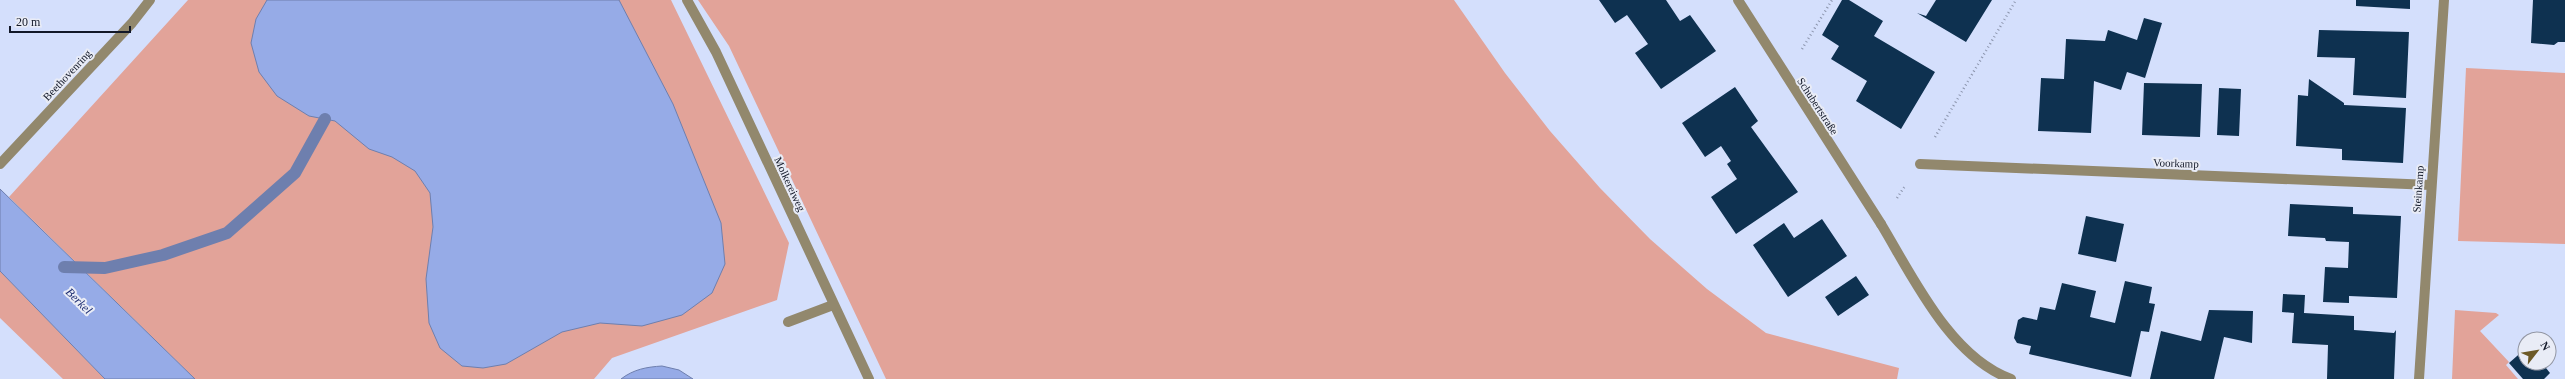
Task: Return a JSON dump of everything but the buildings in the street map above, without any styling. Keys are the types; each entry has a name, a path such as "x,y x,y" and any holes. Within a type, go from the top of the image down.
{"street":[{"name":"Beethovenring","path":"0,164 132,23 150,0"},
{"name":"Molkereiweg","path":"687,0 716,52 833,305 869,379"},
{"name":"Schubertstraße","path":"1738,0 1881,224"},
{"name":"Steinkamp","path":"2419,379 2444,0"},
{"name":"Voorkamp","path":"1920,164 2431,185"},
{"path":"1881,224 1933,311 1969,353 1995,373 2011,379"},
{"path":"788,322 833,305"}],"path":[{"path":"1786,77 1832,0"},
{"path":"1881,224 1920,164 2016,0"}],"shaded area":[{"path":"188,0 671,0 789,243 777,300 612,358 594,379 195,379 9,197"},
{"path":"698,0 1454,0 1505,73 1550,131 1600,188 1650,239 1707,289 1766,333 1899,368 1897,379 886,379 729,46"},
{"path":"2466,68 2565,73 2565,244 2458,241"},
{"path":"0,271 105,379 63,379 0,318"},
{"path":"2455,310 2496,313 2499,315 2480,331 2509,362 2506,365 2518,379 2452,379"}],"water":[{"path":"267,0 619,0 673,104 721,223 725,264 712,293 682,315 642,326 600,323 562,332 506,364 483,368 462,366 440,348 429,323 426,279 433,227 430,193 415,171 392,157 369,149 335,121 309,116 277,96 259,72 251,43 256,19"},
{"name":"Berkel","path":"0,189 195,379 105,379 0,271"},
{"path":"662,366 679,370 693,379 621,379 641,369"}],"waterway":[{"path":"64,267 105,268 163,255 227,233 295,173 325,119"}]}
